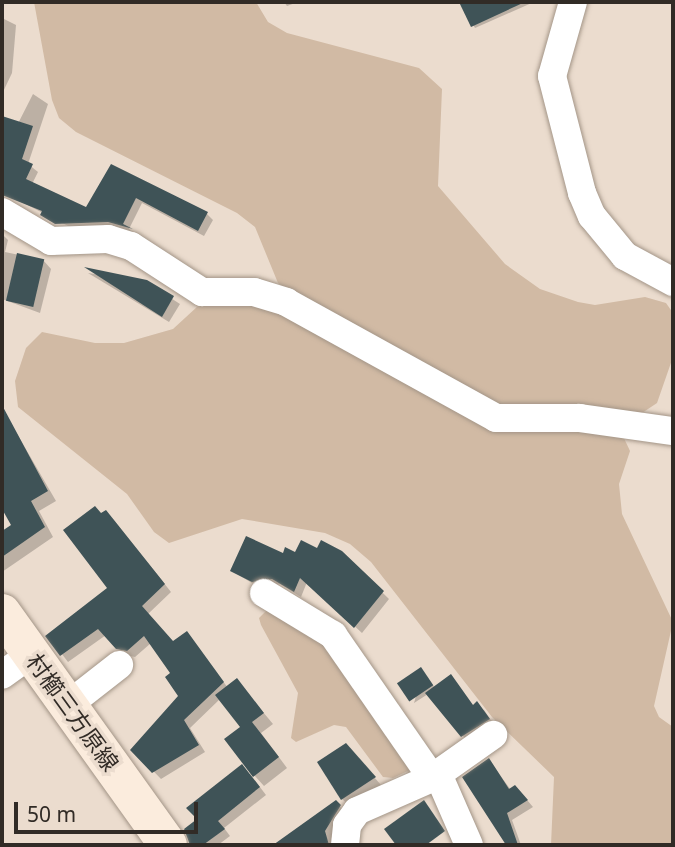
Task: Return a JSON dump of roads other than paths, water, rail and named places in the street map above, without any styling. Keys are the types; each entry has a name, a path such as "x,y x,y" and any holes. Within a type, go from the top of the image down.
{"main road":[{"name":"村櫛三方原線","path":"2,613 16,665 68,705 168,845"}],"street":[{"path":"573,2 552,76 582,193 593,216 616,247 646,270 673,282"},
{"path":"2,212 51,242 108,239 131,246 202,292 254,292 286,302 496,418 580,418 673,431"},
{"path":"264,593 332,635 435,776 469,845"},
{"path":"68,705 119,665"},
{"path":"345,845 347,825 357,811 435,776 493,735"}]}
